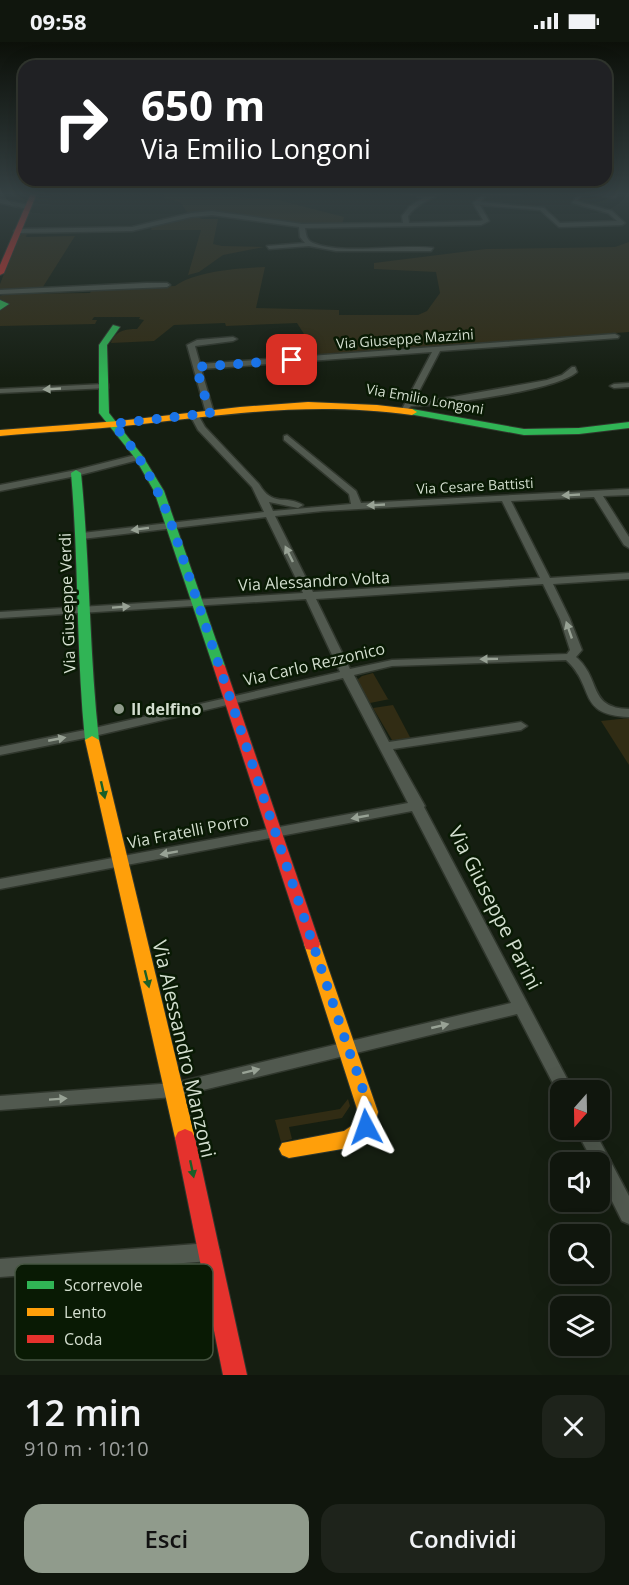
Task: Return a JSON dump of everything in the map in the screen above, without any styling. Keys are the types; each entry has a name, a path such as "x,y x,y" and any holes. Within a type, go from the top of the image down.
{"street":[{"path":"0,273 7,255"},
{"path":"0,292 41,292 115,285 167,285"},
{"path":"0,302 5,304 0,308"},
{"path":"116,327 103,345 104,413 139,456 159,491 366,1104 369,1120 366,1127 355,1137 289,1149"},
{"name":"Via Giuseppe Mazzini","path":"196,367 615,336"},
{"path":"210,413 191,344 233,339"},
{"path":"407,407 436,349"},
{"path":"407,407 549,382 570,376 572,369"},
{"path":"614,386 629,385"},
{"path":"0,391 105,386"},
{"name":"Via Emilio Longoni","path":"0,433 314,403 407,407 477,425 524,432 579,431 629,425"},
{"name":"Via Giuseppe Parini","path":"194,415 201,428 253,482 346,672 560,1080"},
{"path":"287,438 353,493 356,506"},
{"path":"0,488 76,473 139,456"},
{"name":"Via Giuseppe Verdi","path":"76,473 82,536 90,733"},
{"name":"Via Cesare Battisti","path":"82,536 323,508 629,492"},
{"path":"596,493 629,545"},
{"name":"Via Cesare Battisti","path":"260,495 278,501 323,508"},
{"path":"505,498 565,619 576,650 569,657 582,670 597,705 606,711 629,713"},
{"name":"Via Alessandro Volta","path":"0,615 548,583 629,576"},
{"name":"Via Carlo Rezzonico","path":"0,751 90,733 346,672 406,661 569,657"},
{"path":"386,746 521,726"},
{"name":"Via Alessandro Manzoni","path":"90,733 212,1264"},
{"name":"Via Fratelli Porro","path":"0,884 418,806"},
{"path":"0,1103 174,1090 521,1007"},
{"path":"590,1140 629,1215"},
{"path":"52,1264 210,1252"},
{"path":"0,1268 15,1267"},
{"name":"Via Alessandro Manzoni","path":"213,1267 235,1375"}],"shaded area":[{"path":"11,255 63,255 41,290 0,290 0,284"},
{"path":"194,255 223,255 199,272 188,275"},
{"path":"436,255 629,255 629,332 318,356 297,323 226,326 225,323 174,325 154,341 111,343 118,333 137,329 144,320 139,319 140,317 94,317 92,320 97,320 95,324 0,326 0,309 9,304 0,299 0,296 5,294 90,293 93,288 175,286 194,277 230,269 265,267 256,308 339,310 339,315 418,315 427,311 440,293 436,272 374,269 374,263"},
{"path":"373,673 390,699 370,703 357,680"},
{"path":"393,705 411,739 392,740 373,708"},
{"path":"629,718 629,765 601,721"},
{"path":"348,1099 350,1106 342,1118 289,1127 292,1139 281,1142 275,1120 340,1109"}],"traffic: fast":[{"path":"0,302 5,304 0,308"},
{"path":"116,327 103,345 104,413 139,457 159,491 219,666"},
{"path":"412,412 524,432 579,431 629,425"},
{"path":"76,473 82,536 85,673 92,740"}],"traffic: slow":[{"path":"0,433 119,424 240,409 308,405 377,407 412,412"},
{"path":"92,740 185,1138"},
{"path":"289,1149 348,1139 366,1127 368,1112 312,944"}],"traffic: jam":[{"path":"0,273 8,255"},
{"path":"219,666 312,944"},
{"path":"185,1138 212,1264"},
{"path":"213,1271 235,1375"}],"place":[{"name":"Il delfino","path":"119,709"}],"route":[{"path":"292,360 196,367 210,413 113,424 139,456 159,491 170,520 348,1048 368,1112 369,1120 366,1127"}]}
